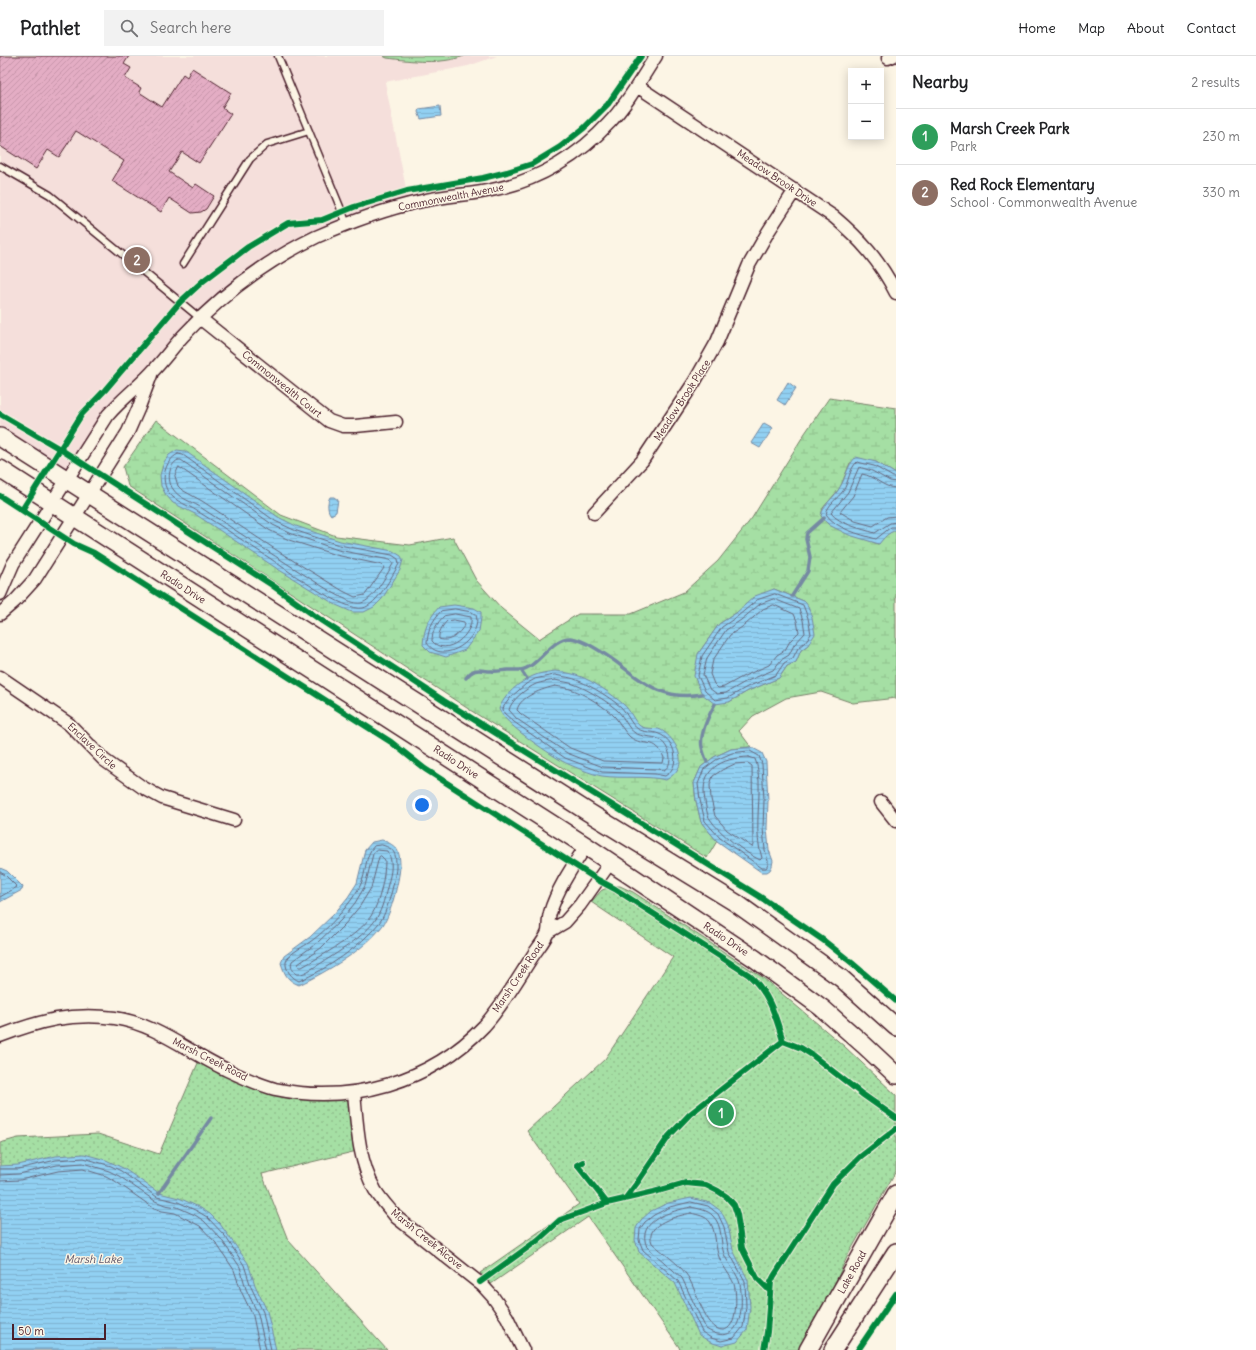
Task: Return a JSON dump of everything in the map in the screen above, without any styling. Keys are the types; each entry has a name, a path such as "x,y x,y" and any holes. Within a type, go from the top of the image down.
{"main road":[{"path":"0,437 588,812 736,903 841,978 896,1026"},
{"name":"Radio Drive","path":"0,469 586,846 754,958 800,990 844,1026 896,1075"},
{"name":"Lake Road","path":"808,1350 896,1194"},
{"path":"833,1350 896,1252"},
{"path":"877,1282 896,1258"}],"street":[{"name":"Commonwealth Avenue","path":"0,594 13,564 108,415 121,400 152,372 184,335 237,286 288,252 347,224 424,200 498,189 517,184 554,167 589,142 608,124 622,108 656,56"},
{"name":"Meadow Brook Drive","path":"637,86 834,217 871,251 884,270 896,293"},
{"name":"Meadow Brook Place","path":"594,513 642,461 696,381 717,342 749,265 795,190"},
{"name":"Commonwealth Court","path":"201,319 329,421 343,426 396,422"},
{"name":"Commonwealth Avenue","path":"0,614 15,601 35,579 128,432 152,372"},
{"name":"Enclave Circle","path":"0,677 70,724 104,760 142,787 162,798 234,820"},
{"path":"881,802 896,821"},
{"name":"Marsh Creek Road","path":"0,1036 30,1025 55,1019 84,1016 115,1018 142,1026 164,1036 227,1070 274,1088 301,1093 326,1094 375,1089 397,1082 444,1060 467,1043 502,1004 548,932 550,914 558,893 586,846"},
{"name":"Marsh Creek Road","path":"548,932 565,922 580,905 610,863"},
{"name":"Marsh Creek Alcove","path":"354,1092 357,1131 363,1161 376,1190 385,1204 396,1217 480,1282 493,1296 507,1317 523,1350"}],"lane":[{"path":"278,56 347,224"},
{"path":"183,264 250,159 267,144 309,131"},
{"path":"0,166 50,195 201,319"}],"shaded area":[{"path":"0,56 497,56 468,66 385,82 409,204 374,215 261,269 121,400 66,479 0,437"}],"green space":[{"path":"383,56 464,56 445,61 426,62 387,58"},
{"path":"829,398 896,408 896,474 876,462 850,463 840,488 823,508 821,516 829,525 878,544 885,536 894,530 896,531 896,698 853,703 821,692 786,698 753,716 739,731 751,747 731,749 714,757 701,767 694,783 696,801 701,822 717,841 707,858 470,710 128,486 123,467 156,420 281,515 336,536 410,545 453,537 476,580 502,609 539,639 578,614 631,614 684,592 718,561 752,518 805,433","holes":["774,589 806,602 808,645 801,650 796,662 787,666 779,678 748,691 729,702 698,654 719,624"]},
{"path":"614,886 620,886 633,892 762,977 844,1046 896,1095 896,1171 848,1255 829,1296 798,1350 680,1350 588,1217 491,1284 480,1273 579,1204 527,1131 605,1059 673,957 591,902 602,890"},
{"path":"201,1056 274,1088 354,1092 361,1150 262,1174 288,1240 387,1350 0,1350 0,1143 18,1138 98,1134 159,1154"}],"water":[{"path":"440,106 441,116 421,119 418,112 419,109"},
{"path":"788,382 796,388 785,405 777,400"},
{"path":"764,423 773,428 760,448 751,443"},
{"path":"177,450 185,451 278,517 296,526 340,541 393,551 401,556 403,560 400,570 382,599 374,607 364,612 352,612 336,605 276,568 195,514 173,503 161,486 160,475 164,462 169,455"},
{"path":"856,457 876,462 896,474 896,531 889,534 879,544 849,535 829,525 821,516 824,507 838,491 850,464"},
{"path":"330,497 334,497 338,500 336,512 331,515 328,506"},
{"path":"774,589 806,602 812,617 815,634 808,645 801,650 796,662 787,666 779,678 748,691 729,702 715,704 702,694 694,676 698,654 719,624 736,613 755,596"},
{"path":"454,605 474,608 481,612 479,631 465,650 446,657 430,652 423,645 424,634 429,620 439,607"},
{"path":"555,671 573,674 590,681 619,700 640,726 659,729 669,736 676,746 680,757 679,767 675,773 666,780 598,775 562,761 517,730 499,709 504,699 517,685 538,674"},
{"path":"751,747 762,753 766,762 768,801 767,828 769,850 773,861 770,870 767,872 761,872 717,841 701,822 696,801 694,783 701,767 714,757 731,749"},
{"path":"382,840 392,844 399,853 400,867 394,897 383,925 356,952 333,967 299,985 292,981 285,974 281,963 284,956 310,937 334,914 357,883 365,850 372,842"},
{"path":"0,868 7,871 23,887 22,890 0,902"},
{"name":"Marsh Lake","path":"84,1154 106,1160 123,1168 159,1193 179,1198 199,1207 210,1214 220,1224 248,1263 255,1285 267,1311 276,1350 0,1350 0,1166 18,1165 56,1156"},
{"path":"691,1198 710,1203 721,1211 728,1225 733,1250 748,1280 750,1307 747,1330 737,1342 722,1346 710,1342 699,1335 675,1283 639,1252 635,1240 636,1228 641,1220 651,1211 668,1203"}],"building":[{"path":"0,56 129,56 124,64 131,68 125,78 141,88 139,92 162,107 183,74 187,77 192,68 231,93 222,108 231,114 199,163 182,152 169,172 193,188 196,184 214,196 206,209 201,212 192,213 169,198 161,212 112,181 124,161 76,131 59,157 48,150 36,169 0,146"}],"waterway":[{"path":"792,596 808,571 810,557 806,539 807,533 824,518"},
{"path":"466,678 469,674 478,670 496,671 520,670 527,668 557,643 563,639 570,638 580,640 592,646 644,683 656,689 670,694 685,696 702,694"},
{"path":"521,670 527,679"},
{"path":"707,762 703,753 701,742 705,725 715,704"},
{"path":"159,1193 211,1118"}],"cycle path":[{"path":"22,510 82,414 105,390 180,302 203,281 248,247 288,223 322,220 354,207 407,191 483,178 532,164 560,147 584,128 608,104 641,56"},
{"path":"0,414 60,449 272,585 322,621 444,701 759,896 823,940 896,1001"},
{"path":"0,496 74,544 94,553 391,742 425,769 749,975 767,997 783,1041"},
{"path":"625,1199 669,1136 690,1114 783,1041 801,1048 812,1055 896,1118"},
{"path":"764,1350 771,1282 774,1276 833,1184 860,1157 896,1129"},
{"path":"583,1162 577,1165 607,1203"},
{"path":"480,1282 538,1240 560,1220 607,1203 686,1183 706,1185 727,1197 734,1205 737,1214 742,1248 757,1278 770,1291"},
{"path":"858,1350 896,1294"}],"place":[{"name":"Red Rock Elementary","path":"137,260"},
{"name":"Marsh Creek Park","path":"721,1113"}]}
